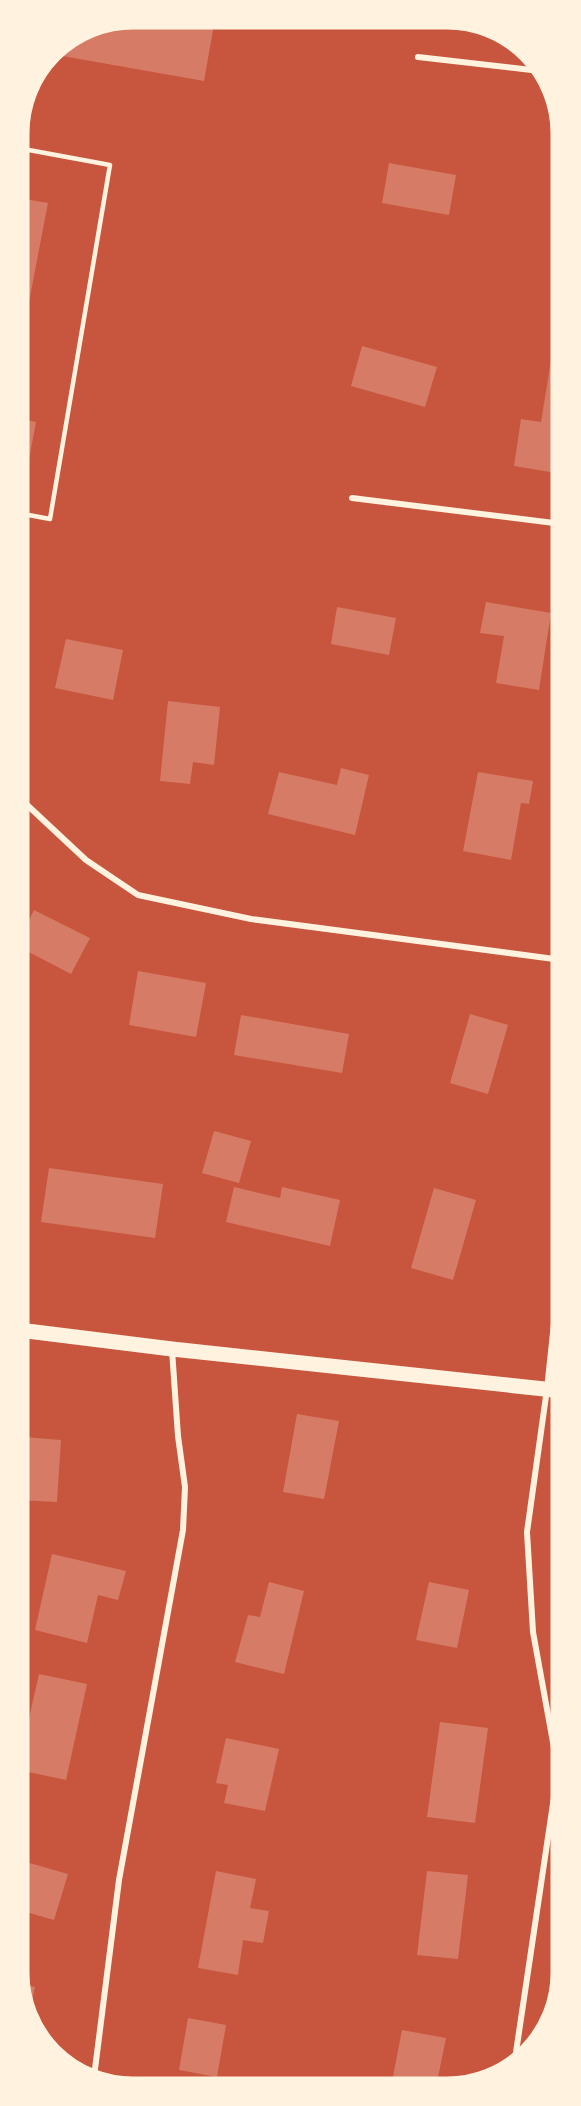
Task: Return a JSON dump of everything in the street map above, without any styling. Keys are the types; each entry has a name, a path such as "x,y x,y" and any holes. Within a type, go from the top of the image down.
{"main road":[{"path":"28,1331 552,1390"}],"street":[{"path":"418,57 531,70"},
{"path":"352,498 552,523"},
{"path":"29,806 86,860 138,895 251,919 552,959"},
{"path":"552,1342 527,1532 532,1632 552,1738"},
{"path":"95,2070 119,1881 183,1530 185,1487 178,1436 172,1349"},
{"path":"516,2051 552,1810"}],"lane":[{"path":"29,150 110,165 50,519 29,515"}],"building":[{"path":"133,28 213,28 204,81 63,56 93,36 113,31"},
{"path":"389,163 456,175 449,215 382,203"},
{"path":"29,200 48,203 29,302"},
{"path":"362,346 437,367 425,407 351,386"},
{"path":"552,354 552,472 514,466 521,419 541,422"},
{"path":"29,420 36,422 29,461"},
{"path":"486,602 551,613 539,690 496,683 504,636 480,633"},
{"path":"337,607 396,618 389,655 331,644"},
{"path":"66,639 123,650 113,700 55,688"},
{"path":"168,701 220,707 214,765 193,762 190,784 160,781"},
{"path":"341,768 369,775 355,835 268,814 279,772 337,785"},
{"path":"478,772 533,781 529,804 521,803 511,860 463,851"},
{"path":"34,910 90,938 71,974 29,952 29,921"},
{"path":"138,971 206,983 196,1037 129,1025"},
{"path":"470,1014 508,1025 488,1094 450,1083"},
{"path":"241,1015 349,1034 342,1073 234,1055"},
{"path":"214,1131 251,1141 239,1183 202,1173"},
{"path":"49,1168 163,1184 155,1238 41,1222"},
{"path":"234,1187 280,1198 282,1187 340,1200 330,1246 226,1222"},
{"path":"434,1188 476,1200 453,1280 411,1268"},
{"path":"297,1414 339,1421 324,1499 283,1492"},
{"path":"28,1437 61,1440 57,1502 28,1500"},
{"path":"52,1554 126,1571 118,1600 98,1595 87,1643 35,1630"},
{"path":"269,1582 304,1591 284,1674 235,1662 248,1615 260,1617"},
{"path":"429,1582 469,1590 457,1648 416,1640"},
{"path":"39,1674 87,1684 66,1780 28,1772 28,1722"},
{"path":"440,1722 488,1728 475,1823 427,1817"},
{"path":"226,1738 279,1749 265,1811 224,1803 228,1785 216,1783"},
{"path":"28,1863 68,1874 54,1920 28,1913"},
{"path":"216,1871 256,1879 250,1908 269,1911 263,1943 243,1940 238,1975 198,1968"},
{"path":"427,1871 468,1875 458,1959 417,1955"},
{"path":"29,1986 35,1987 32,2000"},
{"path":"188,2018 226,2025 217,2077 179,2070"},
{"path":"402,2030 446,2038 438,2078 393,2078"}]}
